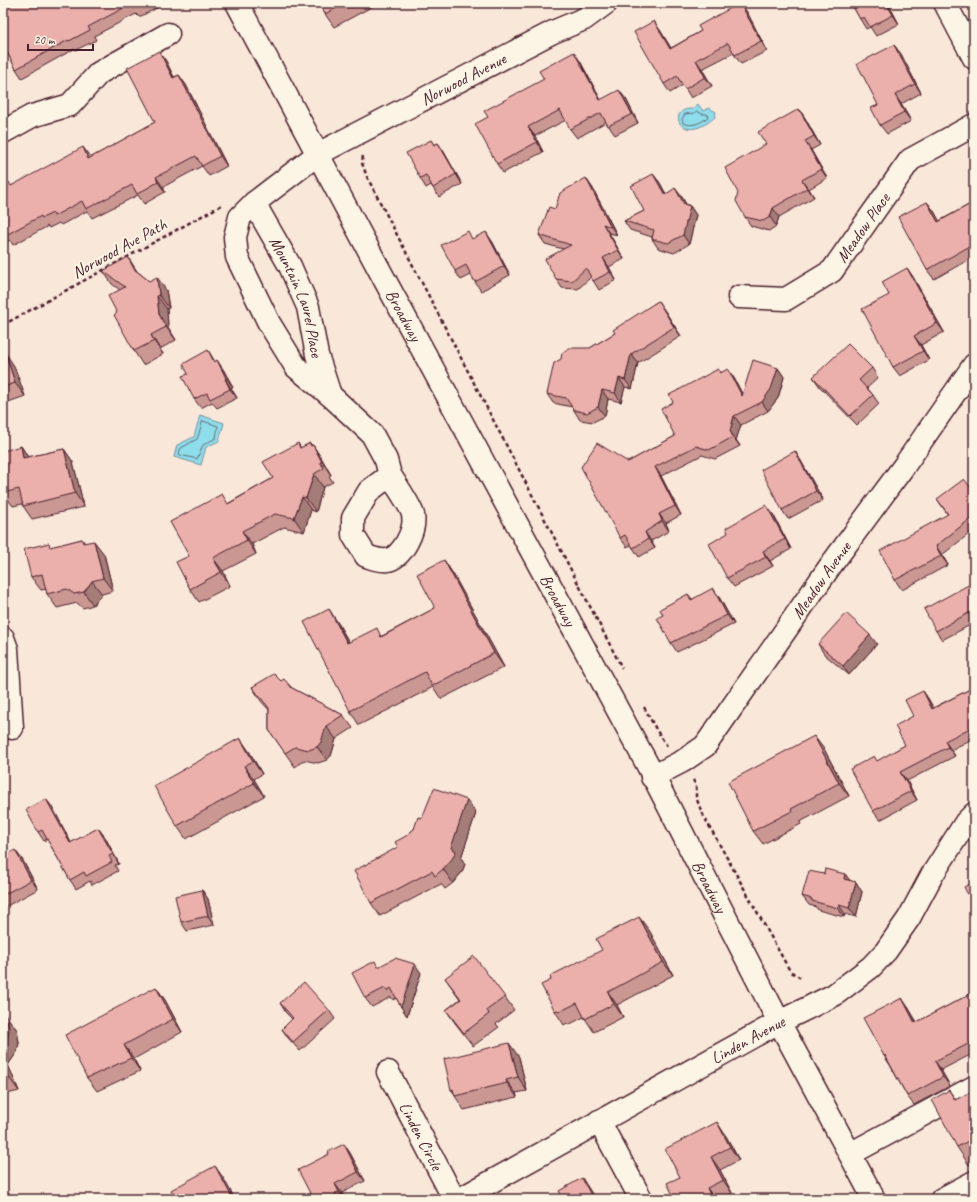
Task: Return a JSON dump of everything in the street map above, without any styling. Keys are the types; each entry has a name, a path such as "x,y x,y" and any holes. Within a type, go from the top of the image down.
{"street":[{"name":"Broadway","path":"237,3 652,776 779,1022 874,1199"},
{"name":"Norwood Avenue","path":"318,154 553,32 584,20 606,3"},
{"path":"945,3 974,58"},
{"path":"3,132 32,116 70,105 99,72 168,34"},
{"name":"Meadow Place","path":"739,297 786,299 832,272 910,160 974,125"},
{"name":"Mountain Laurel Place","path":"318,154 254,203 240,217 235,237 238,257 269,324 296,367 372,434 386,460 390,475"},
{"name":"Mountain Laurel Place","path":"254,203 290,266 308,307 316,355 330,396"},
{"name":"Meadow Avenue","path":"652,776 680,763 705,746 827,571 904,466 974,365"},
{"path":"3,638 7,649 12,728"},
{"name":"Linden Avenue","path":"460,1199 779,1022 834,995 870,968 881,956 909,918 932,875 966,822 974,814"},
{"name":"Linden Circle","path":"388,1072 454,1199"},
{"path":"850,1154 974,1087"},
{"path":"599,1122 641,1199"},
{"path":"942,1199 974,1182"}],"path":[{"path":"364,150 362,163 367,178 624,672"},
{"name":"Norwood Ave Path","path":"3,325 223,204"},
{"path":"642,705 657,731 696,785 696,797 702,813 790,971 802,979"}],"water":[{"path":"698,104 703,111 709,108 716,112 715,117 703,125 693,129 685,128 680,124 678,119 680,114 684,110 693,109"},
{"path":"200,415 224,423 219,441 206,447 201,465 174,457 177,445 194,437"}],"building":[{"path":"10,3 143,3 133,8 131,4 88,27 90,30 69,41 68,40 16,69 3,45 3,7"},
{"path":"319,3 346,3 325,14"},
{"path":"740,3 761,41 735,55 728,43 696,60 705,77 685,89 677,76 664,84 634,32 654,21 670,49 701,31 698,26"},
{"path":"851,3 886,3 893,15 870,27 864,17 860,19"},
{"path":"894,45 915,84 895,95 904,112 880,125 871,108 878,105 857,64"},
{"path":"159,51 173,78 179,75 220,156 202,166 196,156 156,177 158,182 137,194 132,185 86,209 82,201 54,216 53,213 42,218 41,216 6,235 4,230 3,231 3,185 9,182 11,186 83,147 88,159 155,122 127,68"},
{"path":"574,52 600,100 619,90 632,114 608,126 601,113 570,129 560,110 528,127 537,142 497,164 475,124 488,117 484,111 544,79 539,71"},
{"path":"799,109 814,136 805,141 821,169 802,180 807,188 773,208 770,217 763,221 745,217 736,201 738,193 725,168 766,144 758,132"},
{"path":"431,140 434,145 438,143 456,174 433,188 426,175 420,178 406,153"},
{"path":"653,174 665,195 675,188 684,204 690,206 683,235 668,243 652,239 654,230 624,221 644,211 631,186"},
{"path":"586,178 611,227 603,224 618,250 603,258 610,272 593,281 586,268 572,281 556,279 545,259 571,245 539,235 549,207 555,209 560,193"},
{"path":"927,202 938,222 974,202 974,248 972,245 927,270 898,217"},
{"path":"468,231 472,239 486,232 504,266 475,282 466,265 455,271 441,245"},
{"path":"128,257 134,269 149,281 157,277 159,314 166,327 151,335 154,341 134,351 114,315 117,313 108,296 125,287 103,271"},
{"path":"907,268 937,323 914,336 923,351 893,367 862,309 889,295 882,282"},
{"path":"658,301 674,327 631,354 625,380 619,378 615,393 602,390 598,407 587,413 574,410 566,398 547,394 554,363 561,359 562,353 569,348 590,348 615,333 613,330"},
{"path":"848,344 872,368 859,380 873,395 850,416 813,377"},
{"path":"208,350 214,362 217,360 230,389 210,399 207,393 194,399 182,376 188,374 183,364"},
{"path":"5,352 15,383 3,387 3,353"},
{"path":"753,360 778,368 771,389 762,402 734,416 730,431 733,437 709,450 696,446 655,467 675,506 659,514 662,521 645,532 648,539 633,548 625,535 620,538 581,467 597,443 628,462 675,436 661,409 673,402 669,395 718,369 720,373 728,369 742,396"},
{"path":"298,443 300,448 310,443 311,446 313,445 324,468 314,474 306,498 302,497 294,518 275,514 242,531 247,540 213,558 221,572 190,589 176,562 189,556 170,522 222,494 228,504 273,478 263,462"},
{"path":"21,446 23,458 64,449 75,493 23,506 19,489 3,493 3,451"},
{"path":"795,451 816,491 782,510 761,470"},
{"path":"964,479 974,492 974,516 936,546 941,556 895,580 880,551 948,514 937,499"},
{"path":"766,505 785,539 763,551 766,557 727,578 709,544 728,533 726,528"},
{"path":"82,539 83,543 94,541 103,578 92,581 84,592 74,594 67,589 47,594 42,574 31,577 24,549 49,543 50,547"},
{"path":"444,560 494,653 432,686 425,672 350,711 304,622 329,609 347,643 377,628 381,637 435,608 417,574"},
{"path":"974,582 974,610 936,631 924,609"},
{"path":"713,588 727,615 671,643 657,618 663,615 660,609 688,594 691,600"},
{"path":"846,613 870,635 843,666 818,644"},
{"path":"274,674 281,681 284,679 292,688 343,715 326,726 321,742 317,747 309,750 295,747 285,753 269,730 269,708 252,687"},
{"path":"974,687 974,726 945,741 948,747 900,772 911,791 873,811 850,769 874,756 877,761 905,745 895,726 913,716 905,700 923,691 932,709"},
{"path":"814,736 839,783 791,809 792,811 753,831 728,782"},
{"path":"240,738 253,761 244,766 254,783 177,826 154,786"},
{"path":"434,788 467,800 451,848 456,851 452,859 435,876 432,871 371,903 354,871 398,847 395,842 406,836 414,829 418,817 422,818"},
{"path":"46,799 70,843 98,828 113,854 109,856 112,862 86,876 84,872 70,880 42,830 38,832 26,810"},
{"path":"15,850 31,880 3,895 3,857"},
{"path":"825,869 845,874 844,879 856,882 849,908 839,905 838,908 812,901 812,899 802,896 809,871 824,874"},
{"path":"974,882 974,906 964,887"},
{"path":"202,890 208,916 181,922 175,896"},
{"path":"639,917 663,962 608,992 614,1004 585,1019 577,1003 559,1012 558,1010 555,1011 541,985 551,980 550,976 602,950 596,939"},
{"path":"474,956 505,997 487,1010 489,1014 464,1033 446,1010 461,999 445,978"},
{"path":"395,958 415,964 401,1007 391,988 387,991 385,988 365,998 352,973 375,961 378,967"},
{"path":"304,982 329,1010 293,1042 282,1029 293,1018 280,1003"},
{"path":"156,987 173,1019 124,1045 131,1058 87,1078 65,1035"},
{"path":"974,992 974,1041 935,1061 943,1077 907,1096 863,1018 902,998 915,1023"},
{"path":"3,1012 7,1017 9,1030 7,1039 3,1046"},
{"path":"509,1043 518,1077 506,1080 507,1083 455,1096 453,1089 451,1090 444,1059"},
{"path":"3,1062 9,1078 3,1079"},
{"path":"949,1090 955,1100 974,1090 974,1138 957,1147 932,1100"},
{"path":"717,1122 730,1147 711,1157 723,1180 707,1188 711,1197 708,1199 693,1199 692,1196 686,1199 675,1199 667,1183 680,1177 665,1149"},
{"path":"344,1144 358,1172 335,1184 339,1192 335,1193 337,1197 334,1199 313,1199 298,1170 329,1154 328,1152"},
{"path":"215,1166 233,1199 176,1199 171,1190"},
{"path":"582,1178 593,1199 563,1199 559,1191"}]}
